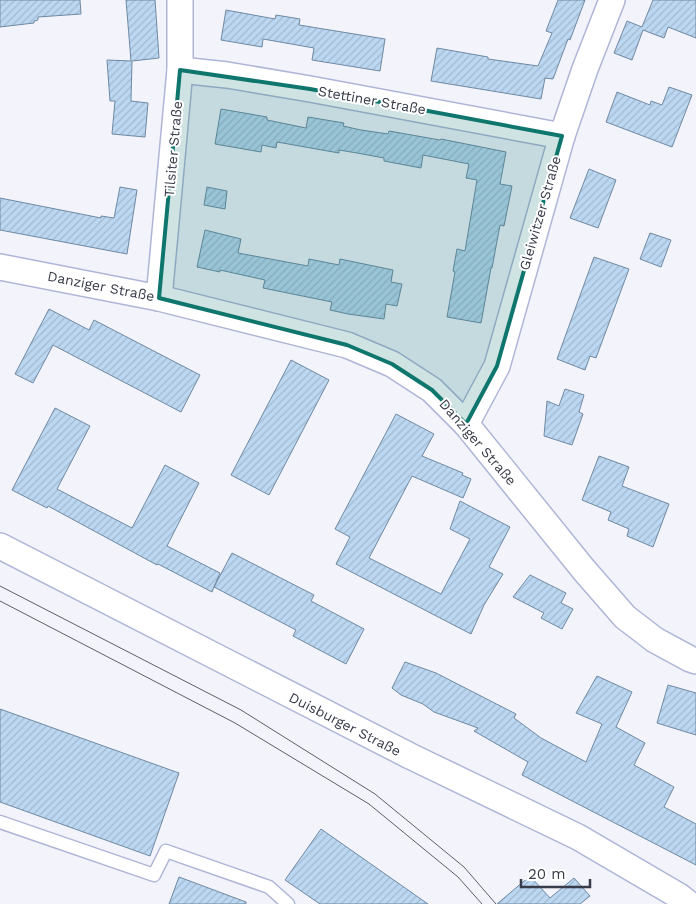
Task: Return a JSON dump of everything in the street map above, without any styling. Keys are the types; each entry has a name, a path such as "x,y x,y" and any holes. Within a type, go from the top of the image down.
{"street":[{"name":"Tilsiter Straße","path":"159,298 180,70 180,0"},
{"name":"Gleiwitzer Straße","path":"466,424 497,366 562,136 585,69 612,0"},
{"name":"Stettiner Straße","path":"180,70 227,75 562,136"},
{"name":"Danziger Straße","path":"0,267 159,298 347,345 392,364 432,390 466,424 625,618 655,640 696,661"},
{"name":"Duisburger Straße","path":"0,546 401,752 578,837 679,896 689,904"}],"lane":[{"path":"0,822 154,875 166,851 269,888 288,904"}],"highlighted area":[{"path":"180,70 310,89 562,136 497,366 466,424 432,390 392,364 347,345 159,298"}],"building":[{"path":"0,0 80,0 81,14 38,17 38,20 34,21 34,23 0,27"},
{"path":"126,0 155,0 159,58 132,61 131,101 148,103 145,137 112,134 115,101 110,101 107,60 131,61"},
{"path":"558,0 585,0 553,79 545,78 541,99 431,81 437,48 488,57 488,59 538,66 552,33 546,31"},
{"path":"653,0 696,0 696,38 668,27 664,38 643,30 632,60 614,53 627,21 642,27"},
{"path":"226,10 275,19 276,15 300,19 299,25 385,39 380,71 312,60 314,48 263,39 262,47 221,40"},
{"path":"669,87 692,95 672,147 606,122 617,92 650,105 651,101 662,105"},
{"path":"221,109 267,117 267,120 306,128 308,117 344,123 343,126 361,130 388,134 389,131 506,152 500,184 512,186 504,226 500,225 481,323 447,317 457,249 465,251 477,180 466,178 469,164 423,155 421,168 384,161 384,158 357,153 339,150 339,153 277,142 276,148 262,145 261,152 215,144"},
{"path":"589,169 616,180 598,228 570,218"},
{"path":"120,187 137,190 127,254 0,230 0,198 101,218 101,216 114,218"},
{"path":"207,187 227,191 225,209 204,205"},
{"path":"205,230 241,239 238,253 308,266 309,259 339,265 340,259 393,270 391,282 402,284 397,306 386,304 384,319 348,314 330,310 332,302 263,288 265,280 197,267"},
{"path":"650,233 671,240 661,267 640,259"},
{"path":"594,257 629,269 596,358 590,356 585,370 557,359"},
{"path":"49,309 89,330 94,320 200,375 181,412 53,345 33,383 15,374"},
{"path":"291,360 329,380 269,495 231,475"},
{"path":"565,389 584,395 579,412 583,414 572,445 544,436 547,401 559,406"},
{"path":"55,408 90,426 57,489 132,528 165,465 199,483 167,546 220,573 212,592 157,565 48,506 47,508 12,490"},
{"path":"396,414 434,434 422,456 463,473 462,475 471,479 463,498 412,476 369,558 441,594 470,539 450,529 460,501 510,527 489,567 503,574 484,605 471,634 336,564 350,537 335,529"},
{"path":"599,456 629,467 622,486 669,504 653,547 627,536 629,529 608,520 611,512 582,500"},
{"path":"232,553 314,595 311,601 364,629 346,664 293,636 296,630 214,587"},
{"path":"530,575 566,593 561,603 573,609 562,629 541,618 544,613 513,597"},
{"path":"405,662 436,673 516,714 514,718 541,738 586,762 602,724 576,713 597,676 632,692 616,727 645,743 634,765 674,787 664,807 696,824 696,865 522,775 528,762 474,731 478,728 434,712 423,704 401,695 392,688"},
{"path":"668,685 696,693 696,735 657,723"},
{"path":"0,709 179,773 150,856 0,802"},
{"path":"321,829 428,904 320,904 285,880"},
{"path":"530,876 550,898 574,878 590,896 580,904 497,904"},
{"path":"179,877 246,902 246,904 169,904"}],"tram line":[{"path":"0,586 241,710 375,794 464,867 496,904"},
{"path":"0,601 235,723 369,804 458,877 482,904"}]}
